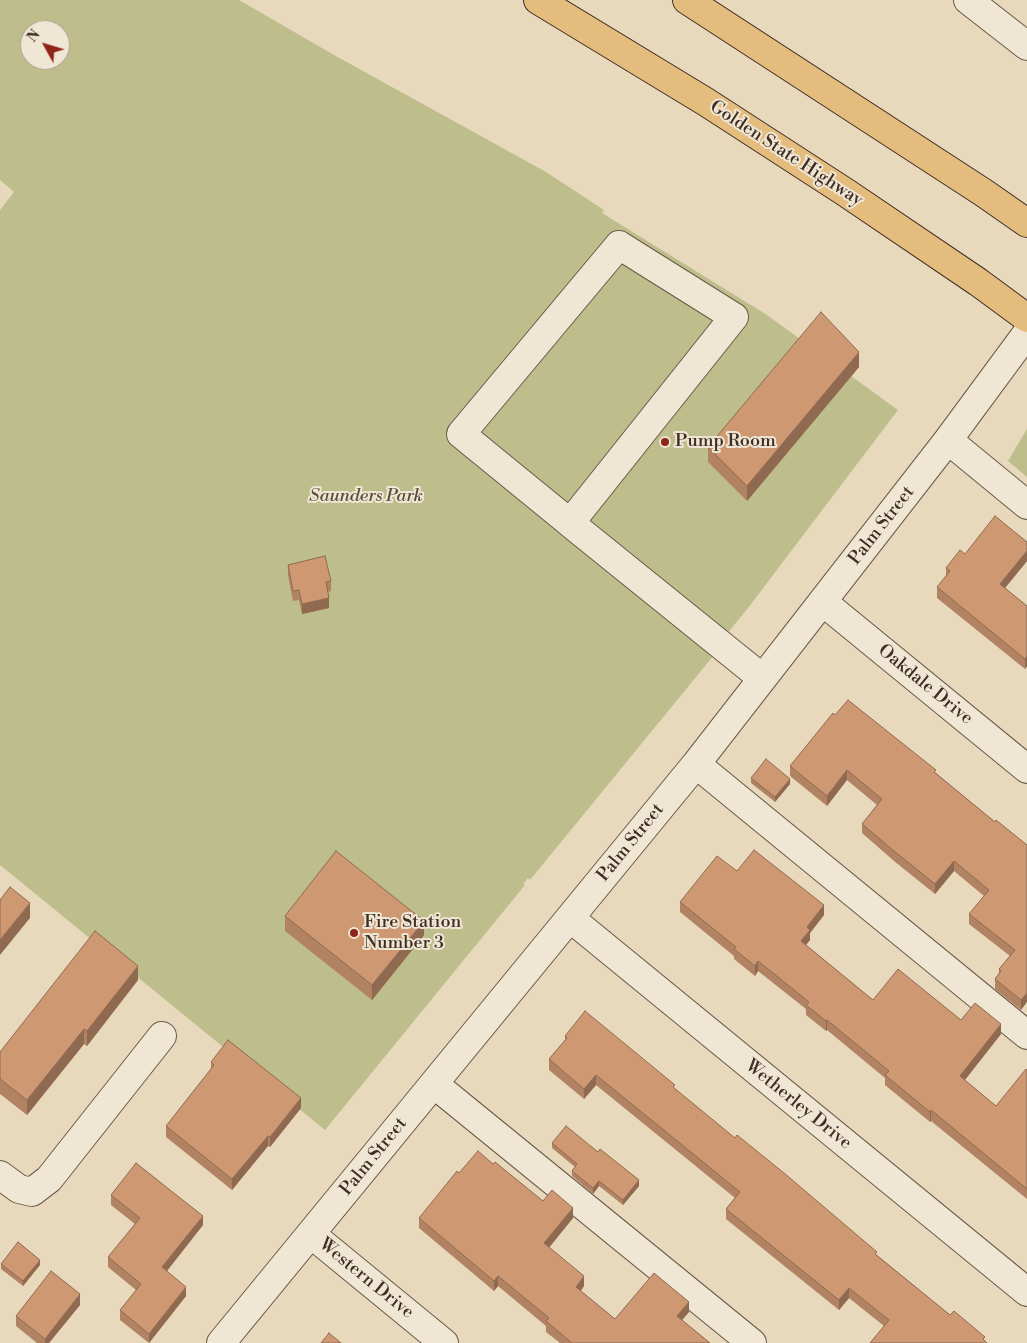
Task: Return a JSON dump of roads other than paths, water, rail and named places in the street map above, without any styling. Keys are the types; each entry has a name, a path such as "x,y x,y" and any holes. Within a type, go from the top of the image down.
{"highway":[{"name":"Golden State Highway","path":"538,0 706,102 845,192 978,282 1027,318"},
{"path":"687,0 967,182 1027,224"}],"street":[{"path":"968,0 1027,46"},
{"path":"570,523 734,317 619,244 461,434 520,483 762,678"},
{"name":"Palm Street","path":"221,1343 696,764 823,602 1027,333"},
{"path":"952,433 1027,505"},
{"name":"Oakdale Drive","path":"823,602 1027,769"},
{"path":"696,764 1027,1035"},
{"name":"Wetherley Drive","path":"570,918 1027,1292"},
{"path":"0,1175 19,1189 32,1192 49,1179 162,1036"},
{"path":"434,1084 752,1343"},
{"name":"Western Drive","path":"311,1234 444,1343"}],"place":[{"name":"Pump Room","path":"665,442"},
{"name":"Fire Station Number 3","path":"354,933"}],"park label":[{"name":"Saunders Park","path":"366,497"}]}
